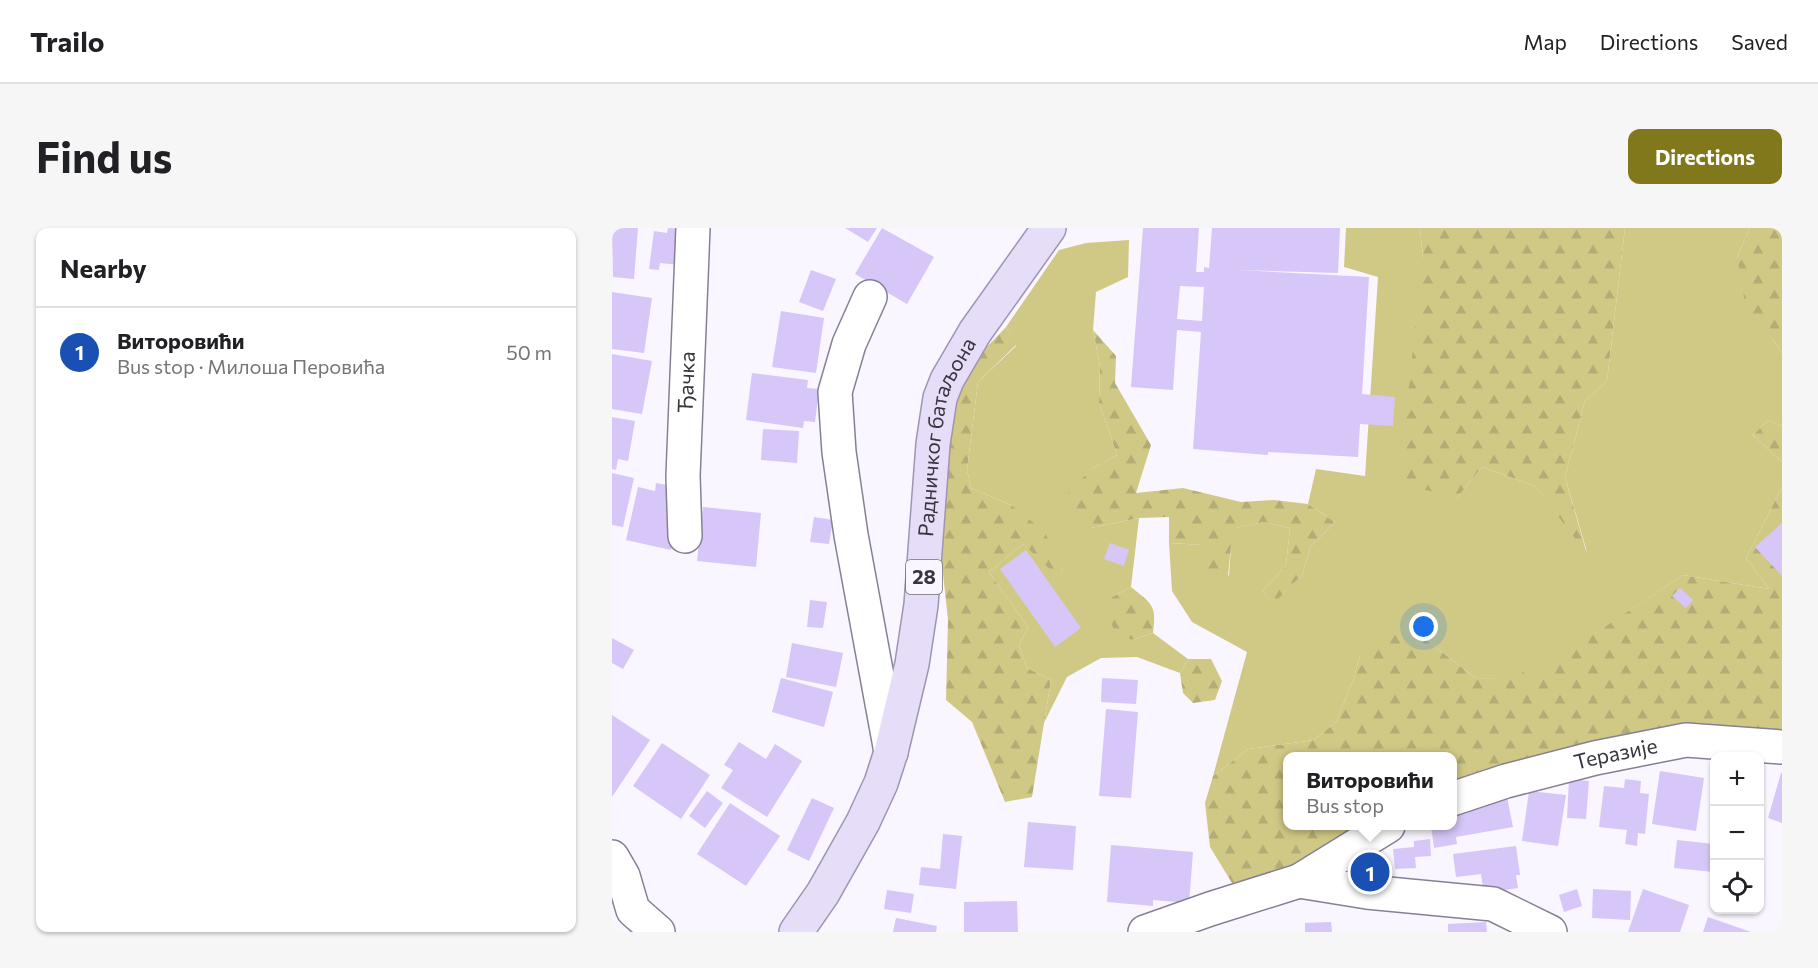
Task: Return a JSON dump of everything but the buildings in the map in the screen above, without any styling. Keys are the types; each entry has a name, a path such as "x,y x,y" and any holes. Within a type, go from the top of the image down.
{"main road":[{"name":"Радничког батаљона","path":"796,932 823,893 863,822 881,783 891,752 910,675 921,605 933,444 940,398 947,380 975,332 1048,228"}],"street":[{"name":"Ђачка","path":"685,536 683,476 693,228"},
{"path":"870,297 849,344 835,392 839,452 851,535 891,752"},
{"name":"Теразије","path":"1457,797 1506,781 1596,758 1686,740 1782,747"},
{"path":"1145,932 1299,881 1380,830"},
{"path":"612,857 623,876 633,910 658,932"},
{"path":"1299,881 1367,892 1493,904 1550,932"}],"green space":[{"path":"1346,228 1420,228 1457,498 1482,467 1535,486 1587,552 1565,477 1585,401 1607,381 1625,228 1750,228 1737,257 1772,338 1782,354 1782,426 1768,420 1753,435 1782,462 1782,487 1746,558 1769,589 1683,575 1529,678 1477,679 1417,633 1360,655 1354,678 1336,722 1314,740 1248,749 1213,776 1247,652 1192,622 1172,591 1169,543 1204,545 1229,576 1235,528 1264,522 1290,528 1286,565 1263,591 1272,604 1302,575 1311,546 1335,522 1308,504 1316,469 1365,476 1378,277 1344,267"},
{"path":"1420,228 1625,228 1607,381 1585,401 1565,477 1587,554 1535,486 1482,467 1457,498 1398,483 1423,259"},
{"path":"1750,228 1782,228 1782,354 1772,338 1749,325 1737,257"},
{"path":"1129,240 1128,277 1096,292 1093,330 1100,366 1099,403 1117,455 1091,469 1091,528 1139,518 1131,587 1112,597 1132,640 1153,633 1188,659 1180,673 1137,657 1101,658 1067,677 1044,723 1051,680 1027,668 1019,645 1028,627 989,572 1023,544 1060,578 1063,567 1011,505 971,488 967,470 978,382 1016,346 1006,327 1059,250 1086,243"},
{"path":"1006,327 1016,345 978,382 967,470 971,488 1011,505 1044,531 1063,567 1060,579 1023,544 989,572 1028,627 1019,645 1027,668 1051,680 1032,797 1005,802 972,722 946,700 948,620 940,546 951,411 979,355"},
{"path":"1093,330 1116,356 1115,383 1151,445 1136,493 1183,488 1241,502 1274,500 1308,504 1335,522 1311,546 1302,575 1272,605 1263,591 1286,565 1290,528 1264,522 1236,528 1241,537 1231,546 1228,576 1203,574 1203,545 1169,543 1169,517 1139,518 1091,528 1069,517 1067,495 1091,469 1117,455 1099,403 1100,366"},
{"path":"1768,420 1782,426 1782,462 1753,435"},
{"path":"1782,487 1782,751 1663,741 1457,786 1457,752 1283,752 1283,830 1364,830 1338,846 1304,862 1232,883 1210,847 1205,803 1213,776 1248,749 1314,740 1336,722 1354,678 1360,655 1385,633 1417,633 1477,679 1498,678 1515,665 1529,677 1683,575 1769,589 1746,558"},
{"path":"1131,587 1148,602 1154,616 1153,633 1132,640 1115,631 1106,614 1112,597"},
{"path":"1188,659 1211,659 1222,681 1215,700 1193,703 1183,693 1180,673"}],"place":[{"name":"Виторовићи","path":"1370,872"}]}
